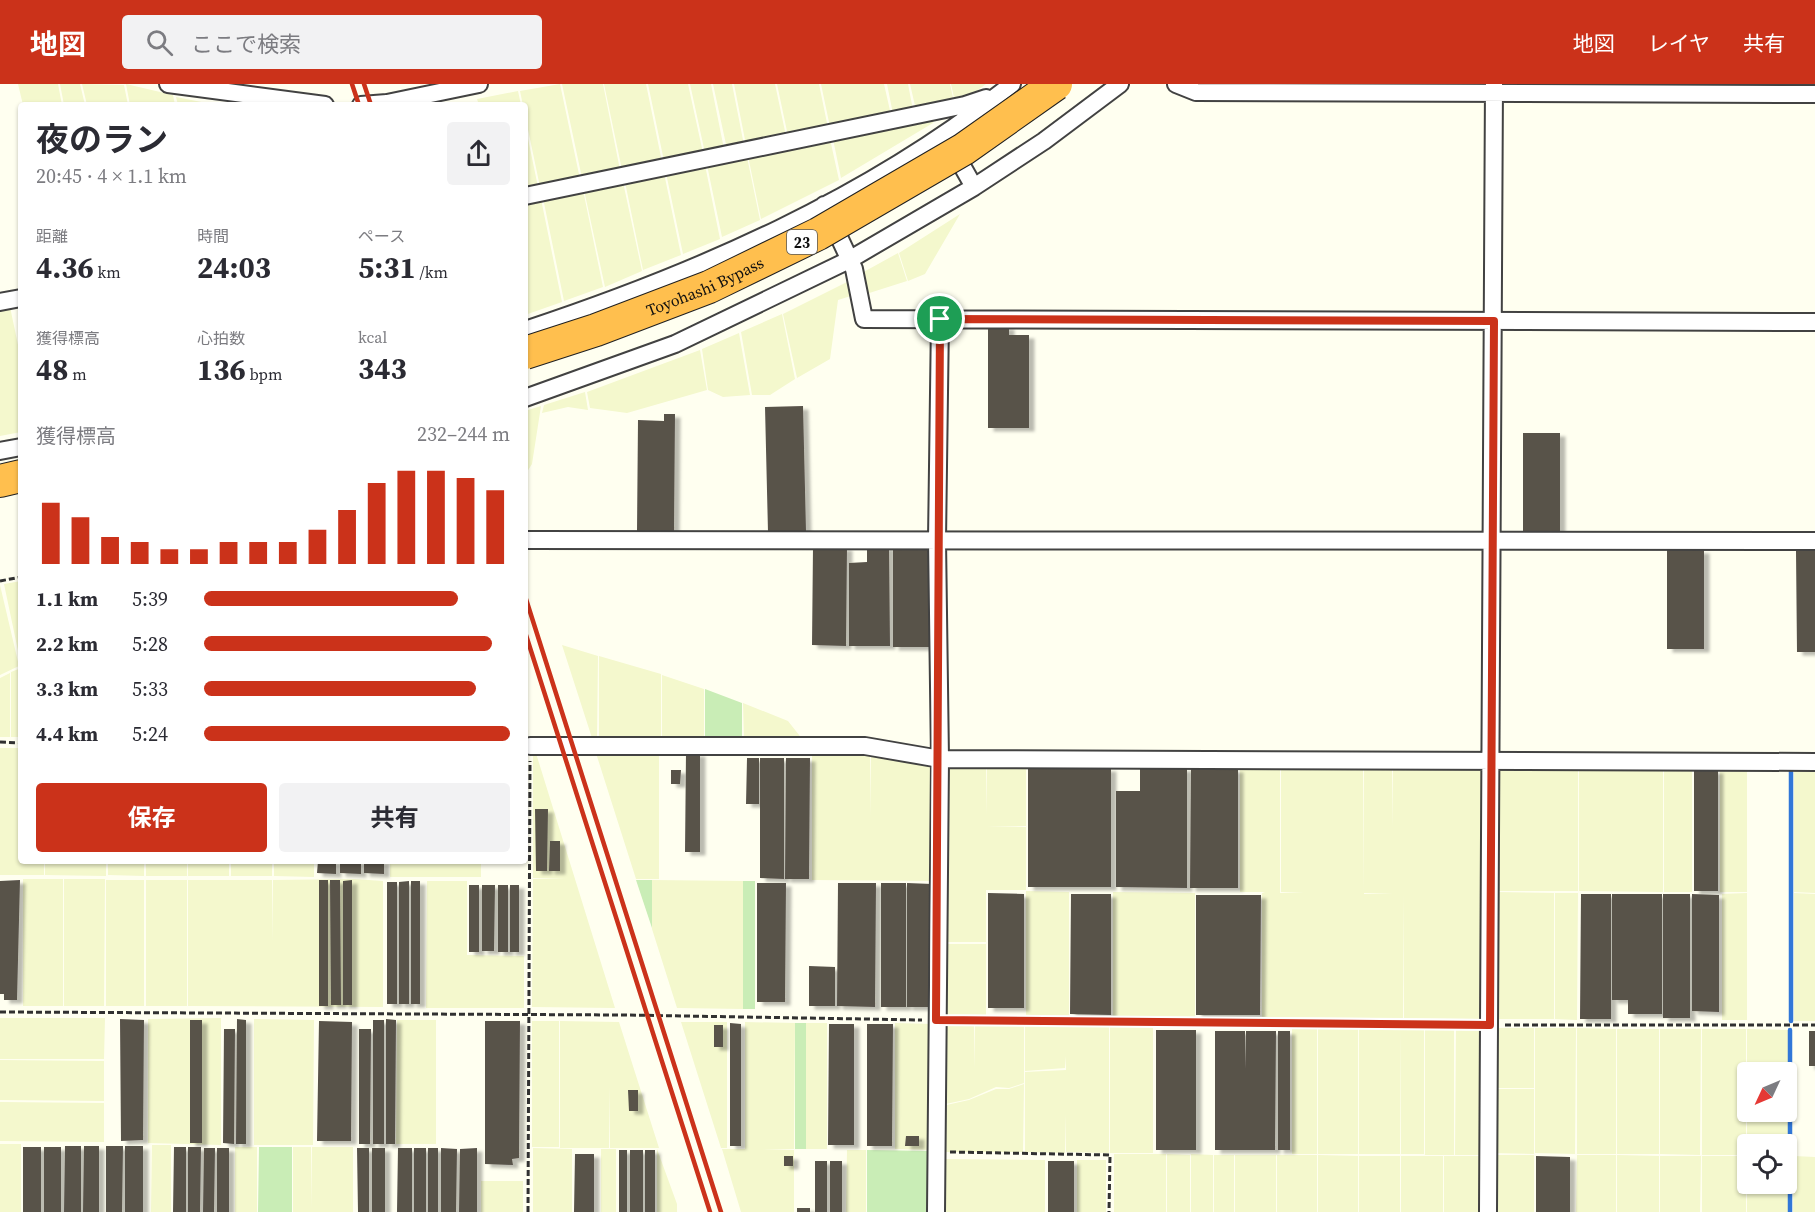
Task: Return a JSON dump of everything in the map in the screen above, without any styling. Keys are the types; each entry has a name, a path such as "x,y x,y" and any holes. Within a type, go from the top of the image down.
{"highway":[{"name":"Toyohashi Bypass","path":"528,344 705,276 814,225 958,141 1041,84"},
{"name":"Toyohashi Bypass","path":"528,352 596,330 709,287 818,234 964,149 1056,84"},
{"path":"0,469 18,466"},
{"path":"0,481 18,477"}],"street":[{"path":"168,84 303,102"},
{"path":"392,102 479,84"},
{"path":"528,329 632,292 726,253 824,205 874,178 944,134 1011,84"},
{"path":"528,195 965,105 981,100 1011,84"},
{"path":"528,397 675,344 849,260 974,187 1044,141 1120,84"},
{"path":"1176,84 1196,92 1494,89 1815,94"},
{"path":"1488,1212 1494,89"},
{"path":"944,134 974,187"},
{"path":"824,205 854,269 864,319 1815,322"},
{"path":"0,302 18,299"},
{"path":"936,1212 939,759 937,540 940,319"},
{"path":"0,451 18,448"},
{"path":"528,540 1815,541"},
{"path":"530,746 865,746 939,759 1815,762"}],"path":[{"path":"0,581 18,578"},
{"path":"0,742 18,743"},
{"path":"528,1212 530,746"},
{"path":"0,1012 528,1014 1490,1025 1815,1025"},
{"path":"936,1152 1110,1155 1109,1212"}],"green space":[{"path":"18,84 58,84 61,102 22,102"},
{"path":"60,84 80,84 84,102 63,102"},
{"path":"82,84 124,85 127,102 86,102"},
{"path":"126,84 173,95 174,102 129,102"},
{"path":"560,84 580,179 540,187 528,129 528,102 522,102 520,91"},
{"path":"562,84 603,84 620,170 582,178"},
{"path":"604,84 646,84 662,162 622,170"},
{"path":"648,84 688,84 703,153 664,161"},
{"path":"690,84 711,84 724,149 705,153"},
{"path":"713,84 732,84 744,145 727,149"},
{"path":"734,84 775,84 786,136 746,145"},
{"path":"777,84 819,84 828,128 788,136"},
{"path":"821,84 884,84 891,115 830,127"},
{"path":"887,84 908,84 913,110 893,114"},
{"path":"910,84 950,84 954,102 916,110"},
{"path":"951,84 986,84 970,96 955,102"},
{"path":"518,91 520,102 478,102 477,99"},
{"path":"176,97 202,102 177,102"},
{"path":"935,118 933,123 841,178 833,139"},
{"path":"528,139 538,187 528,189"},
{"path":"830,139 839,180 761,219 748,156"},
{"path":"747,157 760,220 722,237 707,165"},
{"path":"705,165 720,239 683,254 666,173"},
{"path":"664,173 681,255 643,270 625,182"},
{"path":"623,182 642,271 605,287 584,190"},
{"path":"583,190 603,287 564,301 543,198"},
{"path":"541,199 562,302 528,314 528,201"},
{"path":"960,214 925,274 908,281 899,253"},
{"path":"898,253 907,281 863,295 860,274"},
{"path":"851,280 854,295 838,300 830,359 797,378 783,314"},
{"path":"10,307 18,345 18,433 0,436 0,309"},
{"path":"782,314 795,379 770,395 752,395 741,332"},
{"path":"739,333 750,395 723,397 708,390 702,349"},
{"path":"700,350 707,390 627,413 590,408 587,392"},
{"path":"585,392 588,410 568,407 542,413 544,405"},
{"path":"541,406 532,464 528,470 528,410"},
{"path":"18,582 18,651 4,584"},
{"path":"0,585 18,666 0,675"},
{"path":"562,645 598,656 597,738 592,738"},
{"path":"599,656 661,674 661,739 599,739"},
{"path":"18,669 18,737 11,737 11,672"},
{"path":"10,673 10,737 0,737 0,678"},
{"path":"662,675 704,689 704,739 662,739"},
{"path":"705,689 742,703 742,740 705,739"},
{"path":"743,703 788,721 803,740 744,739"},
{"path":"0,748 18,748 18,864 44,864 44,875 0,875"},
{"path":"533,750 535,750 615,1008 532,1007 533,879 566,879 533,878"},
{"path":"595,750 659,751 659,879 636,879"},
{"path":"812,752 870,752 871,817 871,752 932,762 933,881 812,880"},
{"path":"942,765 986,765 986,815 987,765 1026,765 1026,826 986,827 1026,827 1026,890 986,890 986,942 942,942"},
{"path":"1240,766 1280,767 1280,893 1304,893 1281,892 1281,767 1363,767 1364,894 1393,893 1364,893 1364,767 1392,768 1392,828 1393,767 1486,768 1486,1019 1404,1018 1404,893 1403,1018 1262,1017 1262,893 1265,892 1240,892"},
{"path":"1496,768 1578,769 1578,891 1496,891"},
{"path":"1579,769 1663,769 1663,892 1579,891"},
{"path":"1664,769 1692,769 1692,892 1664,892"},
{"path":"1720,769 1747,769 1747,892 1720,892"},
{"path":"1794,770 1815,770 1815,893 1794,892"},
{"path":"45,864 106,864 106,876 45,875"},
{"path":"108,864 144,864 144,876 108,875"},
{"path":"146,864 187,864 187,876 146,876"},
{"path":"188,864 229,864 229,876 188,876"},
{"path":"231,864 272,864 272,876 231,876"},
{"path":"274,864 314,864 314,877 274,876"},
{"path":"390,864 481,864 481,877 390,877"},
{"path":"23,879 63,879 63,1006 23,1006"},
{"path":"64,879 105,879 104,1006 64,1006"},
{"path":"106,880 144,880 144,1006 106,1006"},
{"path":"146,880 187,880 187,1006 146,1006"},
{"path":"188,880 272,880 273,942 273,880 383,881 383,1007 188,1006"},
{"path":"636,880 652,880 652,928"},
{"path":"652,880 743,881 743,1009 677,1008 652,929"},
{"path":"427,881 467,881 467,955 524,956 524,1008 426,1008"},
{"path":"743,881 755,881 755,1009 743,1009"},
{"path":"1026,891 1069,892 1069,1016 1026,1016"},
{"path":"1113,892 1195,893 1195,1017 1113,1017"},
{"path":"1496,892 1554,893 1554,1019 1496,1019"},
{"path":"1555,893 1578,893 1577,1020 1555,1019"},
{"path":"1747,893 1747,1020 1722,1020 1722,894"},
{"path":"1794,893 1815,894 1815,1021 1794,1021"},
{"path":"942,944 986,944 986,1016 942,1016"},
{"path":"0,1018 105,1018 104,1059 0,1059"},
{"path":"221,1018 221,1145 148,1143 148,1019"},
{"path":"254,1019 314,1020 313,1145 254,1145"},
{"path":"397,1020 436,1020 436,1144 396,1144"},
{"path":"532,1021 559,1021 559,1147 532,1147"},
{"path":"560,1021 619,1022 659,1148 610,1148 610,1086 609,1148 560,1148"},
{"path":"681,1022 727,1022 727,1148 721,1148"},
{"path":"745,1022 795,1023 794,1149 762,1149 794,1150 794,1212 741,1212 722,1149 745,1149"},
{"path":"795,1023 806,1023 806,1149 795,1149"},
{"path":"806,1023 827,1023 827,1149 806,1149"},
{"path":"895,1023 933,1024 933,1150 895,1149"},
{"path":"942,1026 974,1026 974,1069 975,1026 1024,1026 1024,1083 1009,1088 996,1087 969,1099 941,1105"},
{"path":"1025,1026 1109,1027 1109,1153 1066,1152 1065,1114 1065,1153 1025,1152 1025,1072 1066,1070 1066,1056 1065,1068 1025,1071"},
{"path":"1110,1027 1153,1027 1153,1153 1110,1153"},
{"path":"1292,1028 1317,1028 1317,1154 1292,1154"},
{"path":"1318,1028 1358,1028 1358,1154 1318,1154"},
{"path":"1359,1028 1401,1029 1400,1154 1359,1154"},
{"path":"1492,1028 1534,1028 1534,1088 1492,1088"},
{"path":"1535,1028 1576,1028 1575,1154 1535,1153"},
{"path":"1577,1028 1616,1029 1616,1154 1577,1154"},
{"path":"1401,1029 1424,1029 1424,1154 1401,1154"},
{"path":"1425,1029 1454,1029 1454,1155 1425,1155"},
{"path":"1456,1029 1484,1029 1484,1155 1455,1155"},
{"path":"1617,1029 1659,1029 1659,1154 1617,1154"},
{"path":"1660,1029 1701,1029 1700,1155 1660,1154"},
{"path":"1702,1029 1746,1029 1746,1062 1737,1062 1737,1122 1746,1122 1746,1134 1737,1134 1737,1155 1702,1155"},
{"path":"1747,1029 1788,1030 1788,1062 1747,1062"},
{"path":"0,1060 104,1061 104,1101 0,1100"},
{"path":"1024,1084 1023,1152 941,1152 942,1106 969,1100 996,1089 1009,1089"},
{"path":"1492,1089 1534,1089 1534,1154 1492,1153"},
{"path":"0,1102 104,1103 104,1142 0,1141"},
{"path":"1747,1122 1788,1122 1788,1134 1747,1134"},
{"path":"0,1144 21,1144 21,1212 0,1212"},
{"path":"152,1145 171,1145 171,1212 151,1212"},
{"path":"235,1147 257,1147 257,1212 235,1212"},
{"path":"259,1147 292,1147 292,1212 258,1212"},
{"path":"293,1147 311,1147 311,1209 312,1147 353,1147 353,1212 293,1212"},
{"path":"533,1148 572,1149 572,1212 533,1212"},
{"path":"601,1149 616,1149 616,1212 601,1212"},
{"path":"657,1149 677,1204 677,1212 657,1212"},
{"path":"847,1150 866,1150 866,1212 846,1212"},
{"path":"867,1150 933,1151 933,1212 867,1212"},
{"path":"1114,1154 1166,1154 1166,1212 1114,1212"},
{"path":"1167,1154 1190,1155 1190,1212 1167,1212"},
{"path":"1191,1154 1213,1155 1213,1212 1191,1212"},
{"path":"1214,1155 1234,1155 1234,1212 1214,1212"},
{"path":"1235,1155 1276,1155 1276,1212 1235,1212"},
{"path":"1277,1155 1317,1155 1317,1212 1277,1212"},
{"path":"1318,1155 1358,1156 1358,1212 1318,1212"},
{"path":"1492,1155 1534,1155 1534,1212 1492,1212"},
{"path":"1577,1155 1616,1155 1616,1212 1576,1212"},
{"path":"1617,1155 1659,1156 1659,1212 1617,1212"},
{"path":"1359,1156 1400,1156 1400,1212 1359,1212"},
{"path":"1401,1156 1443,1156 1443,1212 1401,1212"},
{"path":"1444,1156 1484,1156 1484,1212 1444,1212"},
{"path":"1660,1156 1701,1156 1700,1212 1660,1212"},
{"path":"1702,1156 1737,1156 1737,1194 1746,1194 1746,1212 1702,1212"},
{"path":"1797,1156 1815,1157 1815,1212 1793,1212 1793,1194 1797,1194"},
{"path":"941,1159 1045,1160 1045,1212 941,1212"},
{"path":"1077,1160 1106,1160 1106,1212 1077,1212"},
{"path":"481,1181 523,1181 523,1212 481,1212"},
{"path":"1747,1194 1788,1194 1788,1212 1747,1212"}],"building":[{"path":"988,326 1009,326 1009,335 1029,335 1029,428 988,428"},
{"path":"803,406 806,531 768,532 765,407"},
{"path":"664,414 675,414 674,531 637,531 638,420 664,421"},
{"path":"1523,433 1560,433 1560,532 1523,532"},
{"path":"867,546 889,546 890,646 849,646 849,563 867,562"},
{"path":"893,546 936,547 936,647 893,647"},
{"path":"813,547 847,547 846,646 812,645"},
{"path":"1667,550 1704,550 1704,649 1667,649"},
{"path":"1815,550 1815,652 1797,652 1796,551"},
{"path":"686,753 700,753 700,852 685,852"},
{"path":"747,758 759,758 759,804 746,804"},
{"path":"760,758 784,758 784,879 760,878"},
{"path":"786,758 810,758 809,879 785,879"},
{"path":"1028,768 1111,768 1111,887 1028,887"},
{"path":"1140,768 1187,768 1187,888 1116,887 1116,791 1140,791"},
{"path":"1191,768 1238,769 1238,888 1190,888"},
{"path":"671,770 681,770 680,784 671,784"},
{"path":"1694,770 1718,770 1718,891 1694,891"},
{"path":"535,809 548,809 547,871 536,871"},
{"path":"550,841 560,841 560,871 549,871"},
{"path":"318,864 336,864 336,874 317,873"},
{"path":"340,864 361,864 361,874 340,873"},
{"path":"364,864 384,864 384,874 364,873"},
{"path":"20,880 17,1000 4,1000 4,994 0,994 0,881"},
{"path":"319,880 328,880 328,1006 319,1006"},
{"path":"330,880 340,880 341,1005 331,1005"},
{"path":"352,880 352,1005 343,1005 343,881"},
{"path":"409,881 409,1004 399,1004 399,882"},
{"path":"411,881 420,881 420,1004 411,1004"},
{"path":"387,882 397,882 397,1004 387,1004"},
{"path":"757,883 786,883 785,1002 757,1002"},
{"path":"838,883 876,883 875,1007 837,1006"},
{"path":"881,883 906,883 906,1007 881,1007"},
{"path":"907,883 932,884 932,1007 907,1007"},
{"path":"469,885 479,885 479,952 469,952"},
{"path":"482,885 495,885 494,951 482,951"},
{"path":"498,885 508,885 508,952 498,952"},
{"path":"510,885 519,885 519,952 510,952"},
{"path":"988,893 1024,894 1024,1008 988,1008"},
{"path":"1071,894 1111,894 1111,1015 1070,1014"},
{"path":"1581,894 1611,894 1611,1019 1580,1019"},
{"path":"1612,894 1662,894 1662,1014 1628,1014 1628,1000 1612,1000"},
{"path":"1663,894 1690,894 1690,1018 1663,1018"},
{"path":"1692,894 1719,895 1719,1012 1692,1011"},
{"path":"1196,895 1261,895 1260,1015 1196,1015"},
{"path":"809,966 835,967 835,1006 809,1006"},
{"path":"120,1019 144,1020 143,1140 121,1141"},
{"path":"237,1019 246,1020 246,1144 236,1144"},
{"path":"386,1019 396,1020 395,1144 386,1144"},
{"path":"190,1020 202,1020 202,1143 190,1143"},
{"path":"373,1020 384,1020 384,1144 373,1144"},
{"path":"319,1021 352,1022 351,1141 317,1141"},
{"path":"485,1021 520,1021 519,1158 512,1159 513,1165 485,1164"},
{"path":"730,1023 741,1024 741,1146 730,1146"},
{"path":"829,1024 854,1024 854,1145 828,1145"},
{"path":"867,1024 893,1024 892,1146 867,1146"},
{"path":"714,1025 723,1025 723,1047 714,1047"},
{"path":"224,1029 235,1029 234,1144 223,1143"},
{"path":"359,1029 371,1029 370,1144 359,1144"},
{"path":"1156,1030 1196,1030 1196,1150 1156,1150"},
{"path":"1215,1031 1245,1031 1245,1069 1246,1031 1276,1031 1275,1150 1215,1150"},
{"path":"1278,1031 1290,1031 1290,1150 1278,1150"},
{"path":"1809,1031 1815,1031 1815,1066 1809,1066"},
{"path":"628,1090 638,1090 638,1111 629,1111"},
{"path":"906,1136 919,1136 919,1146 905,1146"},
{"path":"65,1146 81,1146 81,1212 64,1212"},
{"path":"84,1146 99,1146 99,1212 83,1212"},
{"path":"106,1146 123,1146 122,1212 106,1212"},
{"path":"125,1146 143,1146 143,1212 125,1212"},
{"path":"23,1147 41,1147 41,1212 23,1212"},
{"path":"44,1147 61,1147 61,1212 44,1212"},
{"path":"174,1147 186,1147 186,1212 173,1212"},
{"path":"188,1147 201,1147 200,1212 188,1212"},
{"path":"204,1148 215,1148 214,1212 203,1212"},
{"path":"217,1148 229,1148 229,1212 217,1212"},
{"path":"357,1148 369,1148 369,1212 358,1212"},
{"path":"372,1148 385,1148 385,1212 372,1212"},
{"path":"398,1148 412,1148 412,1212 397,1212"},
{"path":"414,1148 426,1148 426,1212 414,1212"},
{"path":"428,1148 438,1148 438,1212 428,1212"},
{"path":"441,1148 457,1149 456,1212 441,1212"},
{"path":"477,1148 477,1212 459,1212 460,1149"},
{"path":"619,1150 627,1150 627,1212 619,1212"},
{"path":"630,1150 643,1150 643,1212 630,1212"},
{"path":"645,1150 655,1150 655,1212 645,1212"},
{"path":"575,1154 594,1154 594,1212 574,1212"},
{"path":"784,1156 793,1156 793,1166 784,1166"},
{"path":"1536,1156 1570,1157 1570,1212 1536,1212"},
{"path":"815,1161 827,1161 827,1212 815,1212"},
{"path":"830,1161 842,1161 842,1212 830,1212"},
{"path":"1048,1161 1074,1161 1074,1212 1048,1212"},
{"path":"797,1208 810,1208 810,1212 797,1212"}],"waterway":[{"path":"1791,770 1791,1021"},
{"path":"1790,1030 1790,1212"}],"railway":[{"path":"352,84 358,102"},
{"path":"364,84 370,102"},
{"path":"528,605 721,1212"},
{"path":"528,641 710,1212"}],"route":[{"path":"940,319 1494,321 1490,1025 936,1020 940,319"}]}
